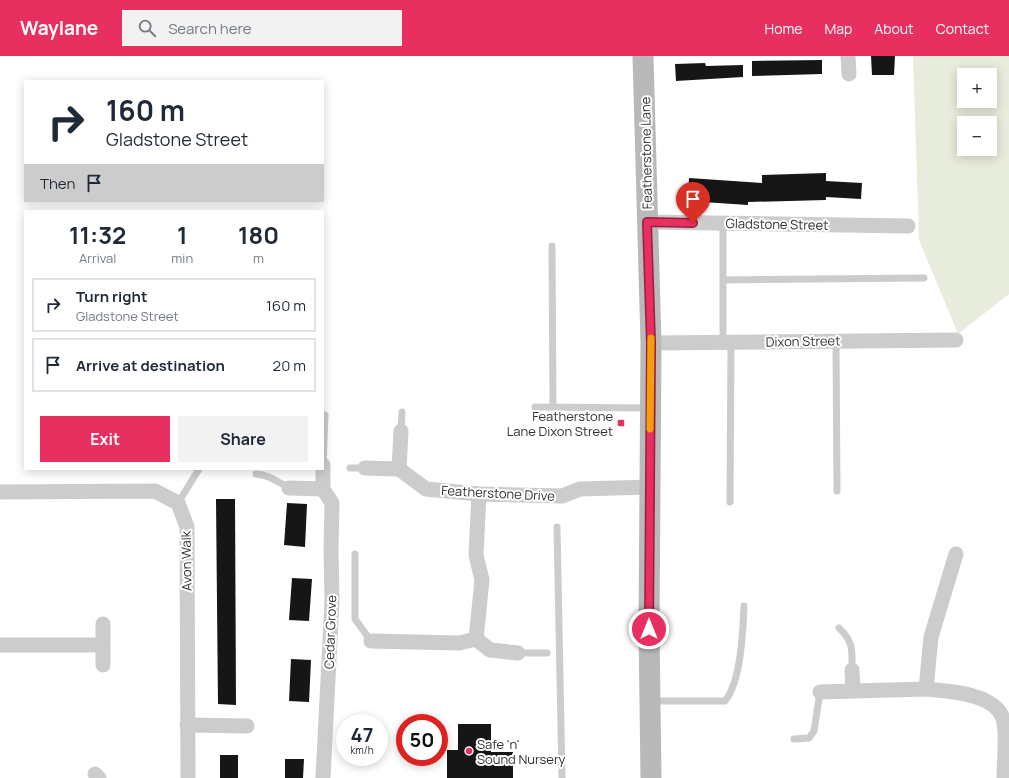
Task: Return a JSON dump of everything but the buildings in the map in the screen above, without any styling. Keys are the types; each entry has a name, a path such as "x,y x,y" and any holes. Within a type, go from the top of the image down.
{"main road":[{"name":"Featherstone Lane","path":"643,56 651,343 651,778"}],"street":[{"path":"848,56 849,74"},
{"name":"Gladstone Street","path":"647,222 908,226"},
{"name":"Dixon Street","path":"651,343 956,340"},
{"path":"365,468 400,469 401,431"},
{"name":"Featherstone Drive","path":"400,469 426,489 479,494 562,496 580,489 650,487"},
{"name":"Cedar Grove","path":"323,470 323,489 332,503 332,600 324,778"},
{"path":"289,488 323,489"},
{"path":"0,492 155,491 178,503"},
{"path":"476,639 482,580 476,555 479,494"},
{"name":"Avon Walk","path":"178,503 187,527 188,778"},
{"path":"926,689 931,637 956,554"},
{"path":"103,624 104,665"},
{"path":"371,641 459,643 476,639"},
{"path":"476,639 490,650 518,653"},
{"path":"0,645 103,645"},
{"path":"852,670 853,691"},
{"path":"820,692 926,689 960,692 990,703 1007,716 1004,778"},
{"path":"188,725 247,726"}],"lane":[{"path":"723,223 723,280 727,342 730,502"},
{"path":"552,246 553,407"},
{"path":"723,280 924,278"},
{"path":"836,341 837,491"},
{"path":"535,407 651,408"},
{"path":"401,431 402,412"},
{"path":"350,468 365,468"},
{"path":"178,503 198,470"},
{"path":"256,474 268,475 278,483 289,488"},
{"path":"557,527 562,778"},
{"path":"355,554 355,619 371,641"},
{"path":"650,701 725,701 735,683 742,634 744,606"},
{"path":"839,628 847,635 852,644 852,670"},
{"path":"518,653 547,654"},
{"path":"794,739 809,738 814,730 820,692"}],"green space":[{"path":"913,56 1009,56 1009,294 958,334 919,240"}],"slow traffic":[{"path":"650,429 651,338"}],"place":[{"name":"Featherstone Lane Dixon Street","path":"621,423"},
{"name":"Safe 'n' Sound Nursery","path":"469,751"}],"route":[{"path":"649,629 651,343 647,222 693,223"}]}
